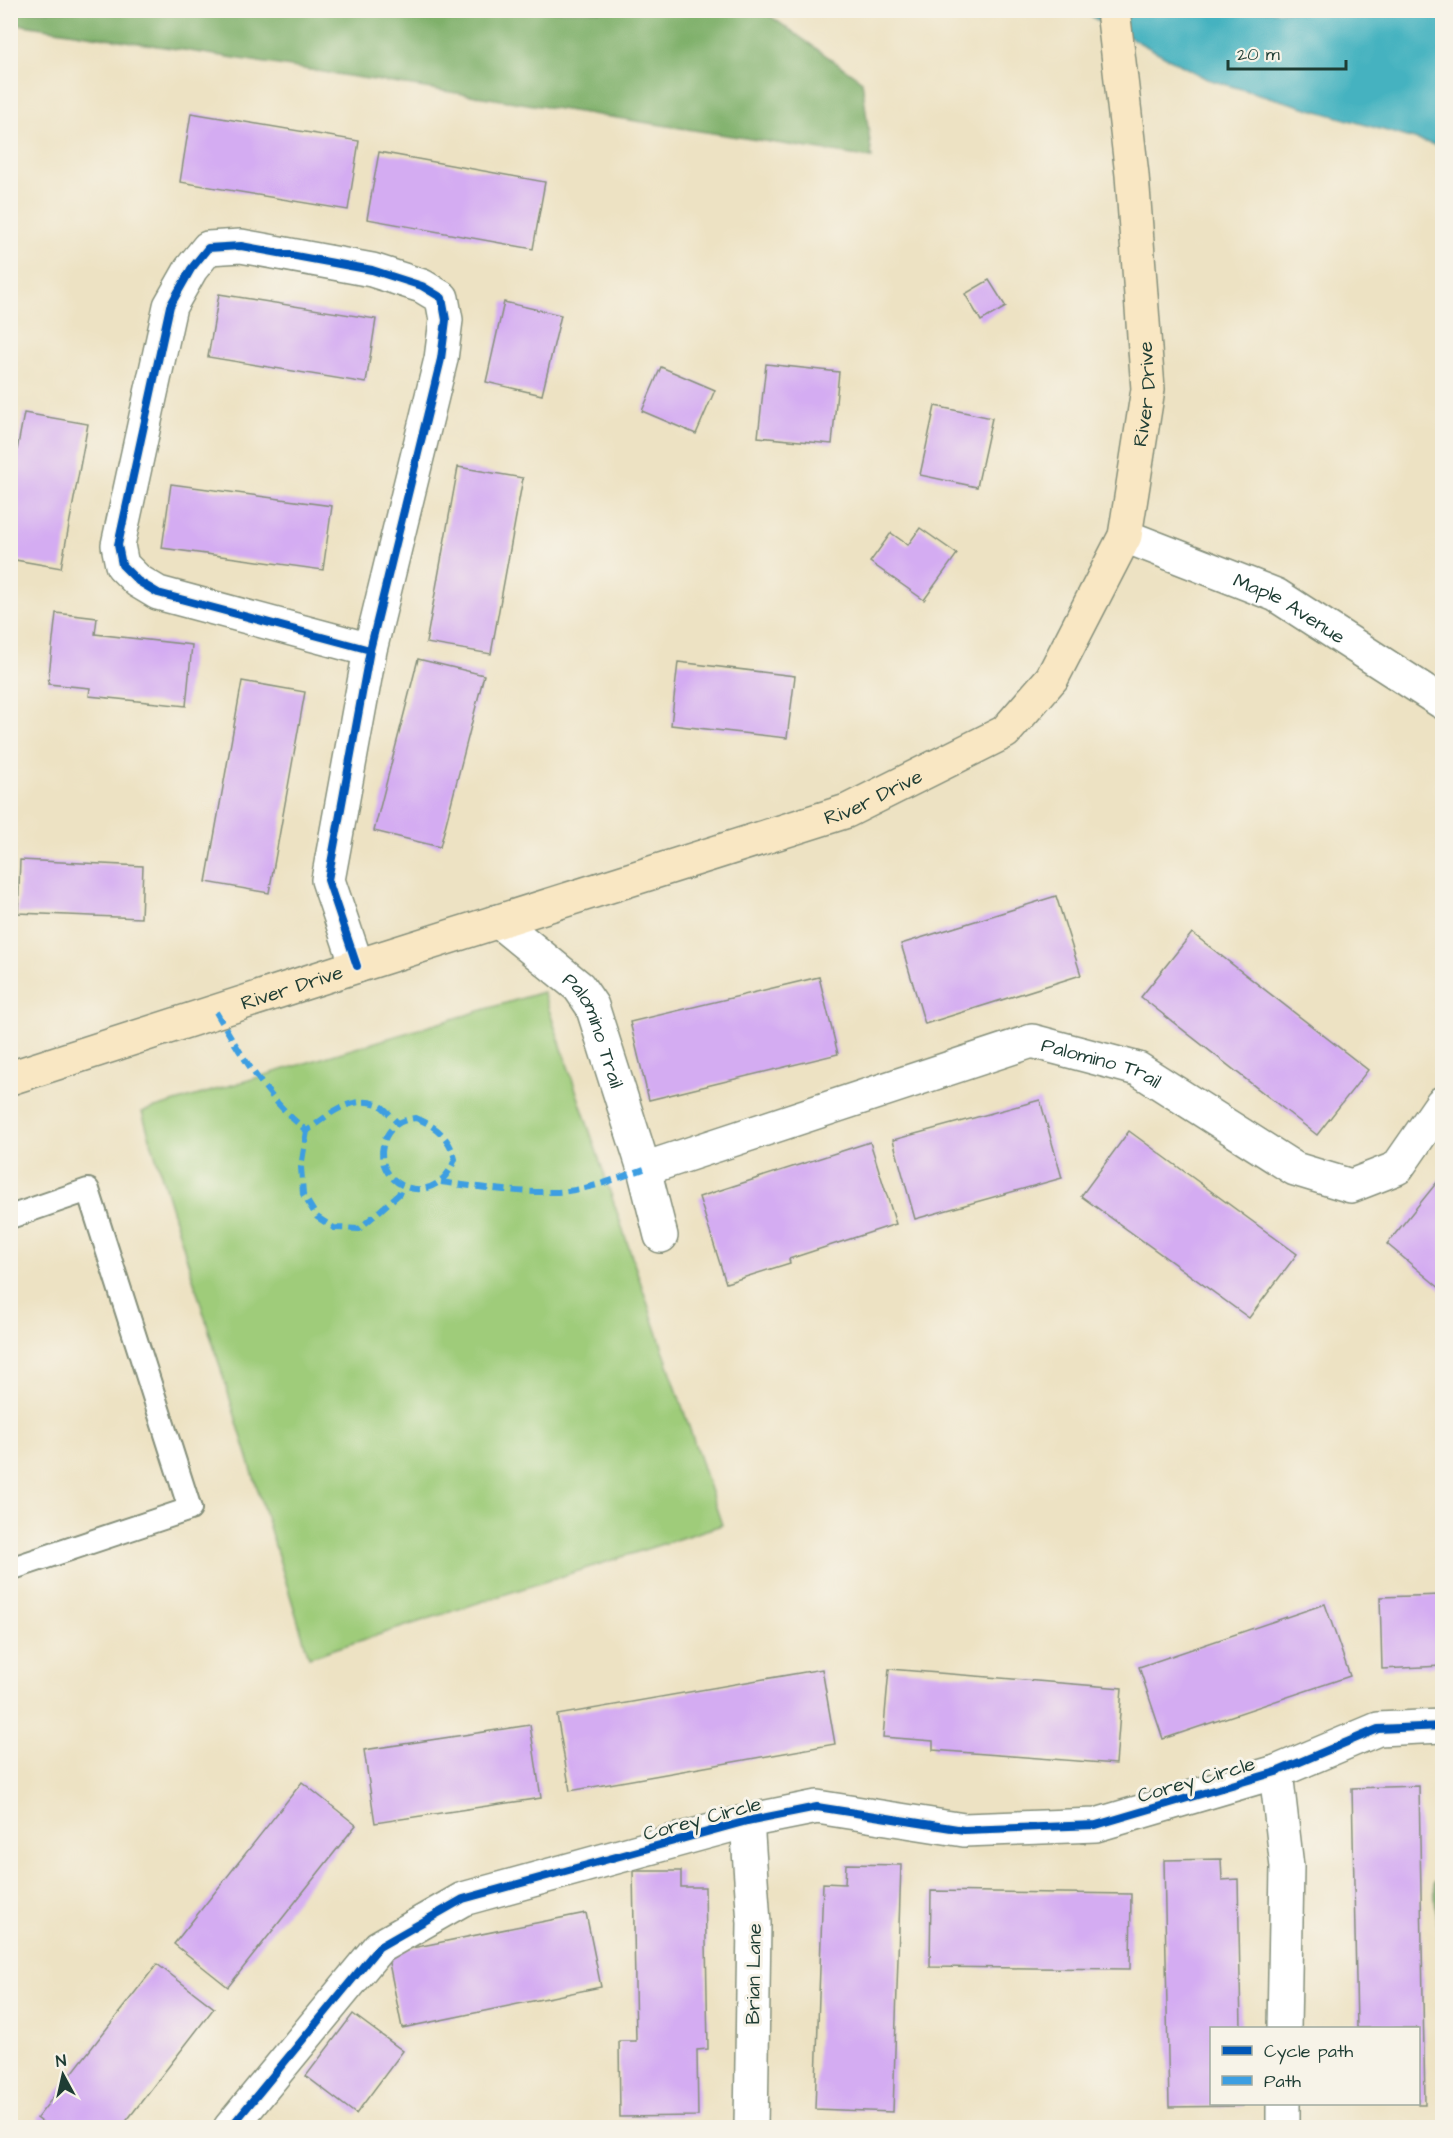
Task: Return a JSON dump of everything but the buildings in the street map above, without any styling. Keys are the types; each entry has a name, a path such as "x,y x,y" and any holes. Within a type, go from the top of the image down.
{"main road":[{"name":"River Drive","path":"10,1078 498,921 847,812 1005,732 1052,678 1125,536 1148,389 1132,175 1113,10"}],"street":[{"path":"357,966 328,880 370,650 441,359 446,321 441,298 422,286 372,270 242,246 208,248 191,269 170,306 118,545 122,565 138,581 158,593 370,650"},
{"name":"Maple Avenue","path":"1125,536 1276,595 1443,702"},
{"name":"Palomino Trail","path":"498,921 579,987 592,1006 644,1169 661,1236"},
{"name":"Palomino Trail","path":"644,1169 1032,1041 1138,1069 1295,1169 1351,1186 1397,1168 1443,1102"},
{"path":"1276,1772 1378,1729 1443,1726"},
{"name":"Corey Circle","path":"230,2127 379,1947 463,1899 747,1821 818,1807 964,1830 1096,1825 1276,1772 1287,1867 1284,2027"},
{"name":"Brian Lane","path":"747,1821 754,1923 751,2127"},
{"path":"1282,2127 1283,2105"}],"lane":[{"path":"10,1216 88,1190 190,1509 10,1569"}],"green space":[{"path":"10,11 763,11 862,81 872,158 11,23"},
{"path":"543,992 722,1525 309,1657 142,1112"},
{"path":"1442,1881 1442,1989 1434,1882"}],"water":[{"path":"1081,11 1442,11 1442,147 1207,79"}],"marked path":[{"path":"216,1012 267,1091 307,1131 339,1108 357,1102 380,1105 398,1123"},
{"path":"416,1118 430,1125 446,1139 455,1159 445,1177 432,1186 418,1189 404,1186 393,1179 385,1167 382,1153 386,1137 391,1129 402,1121 416,1118"},
{"path":"307,1131 301,1167 303,1194 317,1217 334,1228 359,1229 399,1194 402,1186"},
{"path":"441,1182 512,1191 555,1192 589,1187 644,1169"}],"cycle path":[{"path":"357,966 328,880 370,650 441,359 446,320 442,298 422,286 372,270 241,246 208,248 191,269 170,306 118,545 122,565 138,581 158,593 370,650"},
{"path":"230,2128 379,1947 463,1899 747,1821 817,1807 964,1830 1096,1825 1276,1772 1378,1729 1442,1726"}]}
